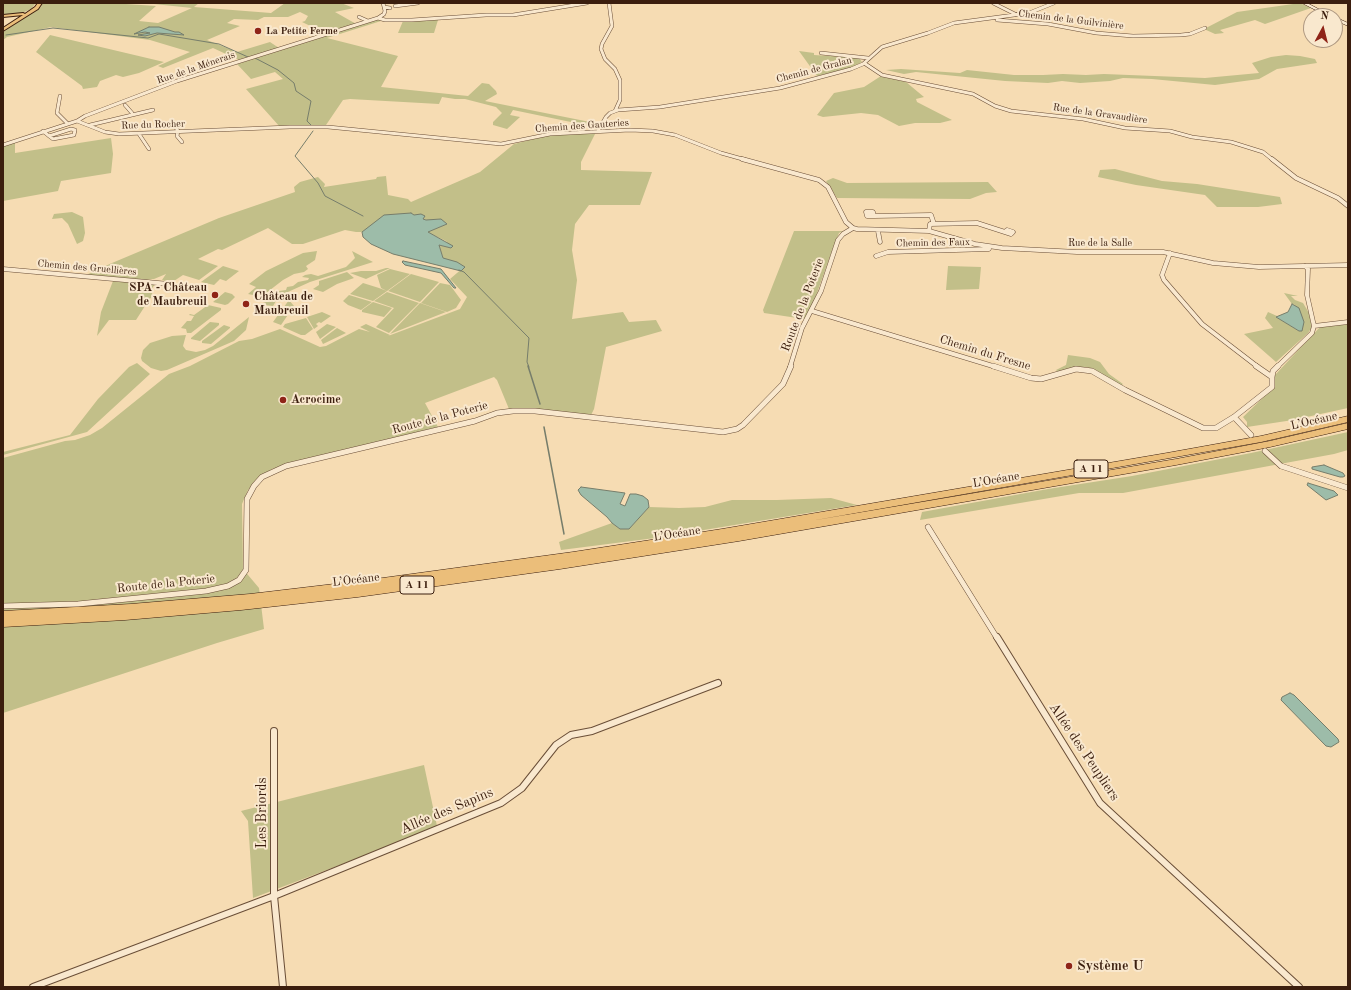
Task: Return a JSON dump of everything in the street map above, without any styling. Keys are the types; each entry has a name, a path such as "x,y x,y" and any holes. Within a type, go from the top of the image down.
{"highway":[{"name":"L’Océane","path":"3,615 131,608 236,599 368,584 545,560 715,534 1167,456 1261,439 1348,419"},
{"name":"L’Océane","path":"3,623 125,616 234,607 358,593 537,568 739,537 1176,462 1270,444 1348,426"}],"main road":[{"path":"3,16 25,13 37,6 38,3"},
{"path":"3,30 37,8 38,3"}],"street":[{"path":"383,3 385,9 400,3"},
{"path":"395,6 418,3"},
{"path":"378,18 385,20 406,20 486,15 513,15 587,3"},
{"path":"598,131 606,117 614,111 620,100 620,80 618,72 605,59 601,49 602,44 612,26 609,3"},
{"path":"993,3 1017,16"},
{"name":"Chemin de Gralan","path":"614,111 660,108 780,88 851,69 864,63 882,47 913,38 954,23 1017,16 1034,12 1054,3"},
{"path":"1304,3 1314,8"},
{"name":"Rue de la Ménerais","path":"3,145 76,121 85,116 141,96 177,81 378,18 384,14 385,9"},
{"path":"359,17 368,21"},
{"name":"Chemin de la Guilvinière","path":"982,19 1048,24 1096,33 1133,36 1181,36 1205,28"},
{"path":"906,34 913,38"},
{"path":"821,53 868,58"},
{"name":"Rue de la Gravaudière","path":"864,63 882,75 973,94 995,106 1011,110 1083,119 1125,128 1170,131 1192,137 1231,142 1254,148 1263,152 1296,178 1338,198 1348,206"},
{"path":"60,96 57,113 67,123"},
{"path":"125,105 136,115"},
{"path":"90,125 105,118 136,115 153,110"},
{"name":"Rue du Rocher","path":"76,121 114,134 233,130"},
{"path":"172,122 178,132 177,136 182,142"},
{"name":"Chemin des Gauteries","path":"233,130 290,127 350,128 502,144 550,134 641,130 670,133 730,156 814,178 824,183 828,187 846,222 853,228"},
{"path":"43,131 49,136 53,139 74,135 75,130 71,129 49,136"},
{"path":"139,134 149,148"},
{"path":"874,216 931,215 934,224"},
{"path":"929,230 930,224 977,223 1005,232"},
{"name":"Rue de la Salle","path":"853,228 878,231 929,230 969,243 988,247 1077,252 1153,251 1213,262 1259,267 1348,265"},
{"name":"Route de la Poterie","path":"3,606 78,604 206,591 228,586 239,580 246,570 247,500 254,486 262,477 286,466 475,421 497,413 535,411 723,432 731,431 743,425 783,384 792,363 802,328 812,311 838,240 843,234 853,228"},
{"path":"878,231 880,242"},
{"name":"Chemin des Faux","path":"876,256 888,252 977,250 989,249 988,247"},
{"path":"1170,253 1162,275 1164,280 1202,324 1266,374 1272,377"},
{"path":"1305,266 1308,269 1307,295 1314,326 1348,322"},
{"name":"Chemin des Gruellières","path":"3,269 169,284"},
{"name":"Chemin du Fresne","path":"812,311 1031,378 1041,379 1076,369 1092,371 1125,390 1203,428 1216,428 1234,417 1269,390 1272,386 1274,371 1312,332 1314,326"},
{"path":"1234,417 1251,435"},
{"path":"1265,451 1281,466 1348,488"},
{"name":"Allée des Peupliers","path":"928,527 1100,803 1299,987"},
{"name":"Allée des Sapins","path":"33,987 274,896 501,803 522,788 556,745 571,735 592,731 718,683"},
{"name":"Les Briords","path":"274,731 274,896"},
{"path":"274,896 283,987"}],"shaded area":[{"path":"3,3 35,4 31,9 22,13 3,15"},
{"path":"42,3 111,3 156,6 139,21 158,23 192,8 154,4 157,3 199,3 194,7 271,13 285,3 341,3 354,8 335,12 358,25 378,19 381,21 327,38 398,56 381,87 468,96 482,83 489,84 497,94 485,101 595,123 595,127 513,110 510,115 520,117 507,129 493,125 493,122 502,113 496,107 465,99 442,97 439,104 350,99 343,100 326,125 280,127 246,89 283,79 275,72 251,79 237,64 325,36 323,32 302,22 305,21 308,16 300,12 288,17 264,17 258,20 234,19 227,23 240,26 207,40 237,52 270,42 279,48 239,60 213,48 163,68 158,66 190,52 150,40 51,27 7,37 3,40 3,32 41,7"},
{"path":"1300,3 1311,8 1303,8 1303,11 1265,24 1255,20 1220,30 1224,33 1215,34 1204,29 1237,12"},
{"path":"438,20 434,33 398,33 403,21"},
{"path":"149,27 159,27 179,32 184,35 157,33 145,36 138,35 150,33 145,32 134,34"},
{"path":"50,35 164,62 139,73 123,77 116,75 100,81 97,87 83,89 82,86 36,52"},
{"path":"799,51 814,53 814,55 859,58 862,62 851,68 817,76"},
{"path":"1286,55 1315,59 1317,63 1277,69 1259,79 1215,85 1152,79 1123,78 1110,81 1080,83 1062,81 1048,83 1005,81 916,72 904,74 886,70 901,69 960,73 967,70 1014,75 1104,74 1205,78 1259,73 1252,63 1271,57"},
{"path":"881,76 906,82 924,97 916,99 917,102 952,120 940,123 915,123 899,126 878,115 861,113 823,117 817,115 834,93 864,87"},
{"path":"596,132 581,162 581,170 652,172 640,205 589,205 575,224 572,250 577,280 572,319 623,312 629,322 656,320 662,331 606,347 594,409 591,415 509,409 497,380 494,377 425,403 438,427 272,469 260,477 248,490 242,504 243,569 259,588 264,629 3,713 3,458 90,435 102,428 169,374 190,366 239,341 252,339 280,329 320,347 326,346 359,329 370,332 360,327 366,324 390,335 388,336 460,309 467,297 450,279 464,267 443,258 439,245 451,248 446,241 427,232 447,224 438,219 431,221 423,219 370,227 362,232 345,230 303,244 292,244 268,228 222,250 218,249 198,259 218,266 199,280 183,275 171,283 162,280 166,274 154,279 144,280 86,275 219,218 295,192 294,187 300,182 318,177 325,184 324,187 376,179 377,177 386,176 388,195 408,199 411,202 480,172 514,144 549,135"},
{"path":"111,138 113,154 111,173 61,181 58,191 3,201 3,146 15,142 15,153"},
{"path":"1115,169 1162,181 1197,184 1280,197 1282,204 1258,207 1217,207 1205,195 1136,185 1098,177 1100,170"},
{"path":"833,178 847,183 988,182 997,192 986,193 970,199 837,198 826,181"},
{"path":"72,212 83,217 85,233 83,241 77,244 68,224 62,218 52,219 54,214"},
{"path":"411,213 414,215 421,214 425,216 423,219 426,220 441,219 447,224 428,232 453,246 451,248 439,245 443,258 457,262 465,267 461,271 393,254 371,244 363,237 362,232 384,215"},
{"path":"794,231 843,231 839,233 812,307 804,319 764,313 763,310"},
{"path":"317,251 315,260 306,266 308,269 304,272 294,274 283,280 261,297 259,297 262,294 261,292 253,295 248,294 256,287 249,284 266,271 303,253"},
{"path":"352,251 373,262 310,282 279,296 273,306 264,305 266,303 263,301 269,294 275,295 279,291 286,290 287,287 293,286 298,282 308,280 309,278 302,277 305,275 311,274 318,276 346,267 355,258"},
{"path":"402,262 441,269 456,288 454,288 441,273 405,265"},
{"path":"223,266 239,271 226,281 220,279 214,285 201,282"},
{"path":"948,266 981,267 979,289 946,290"},
{"path":"390,268 366,279 350,273 376,271"},
{"path":"390,269 410,274 387,291 381,288 377,275"},
{"path":"347,272 354,278 337,284 323,292 313,289 319,285 319,281"},
{"path":"411,274 439,282 420,302 388,291"},
{"path":"113,281 155,284 151,290 153,296 143,305 145,306 136,320 109,320 97,336 101,312"},
{"path":"363,283 387,291 373,301 350,294"},
{"path":"440,283 450,285 461,300 456,308 447,312 421,303"},
{"path":"225,292 232,294 235,297 225,305 213,302"},
{"path":"387,292 419,303 389,333 376,327 394,308 374,301"},
{"path":"1284,293 1298,296 1291,296 1295,300 1303,303 1309,313 1312,327 1308,333 1276,362 1244,334 1273,328 1265,318 1268,312 1277,316 1276,317 1299,331 1295,305 1292,304"},
{"path":"349,295 372,302 361,310 348,305 343,301"},
{"path":"289,300 294,306 281,325 273,322"},
{"path":"373,302 392,308 384,317 362,312 362,310"},
{"path":"420,303 446,312 390,334"},
{"path":"1292,304 1299,308 1304,322 1302,331 1299,331 1276,317 1288,312"},
{"path":"208,305 221,308 221,310 191,333 187,333 186,329 181,328 187,321 191,321 194,316 189,315 190,314 194,315"},
{"path":"322,312 331,316 321,323 319,322 316,324 318,326 314,329 307,317"},
{"path":"249,317 246,330 234,341 167,370 161,371 151,368 142,361 141,358 143,350 150,343 172,336 186,335 183,346 186,350 196,352 205,350 213,346"},
{"path":"306,318 313,329 305,335 301,335 283,327 285,324"},
{"path":"210,322 219,323 219,325 200,341 191,339 191,338"},
{"path":"1348,323 1348,408 1293,420 1247,427 1247,422 1243,417 1274,387 1275,375 1321,326"},
{"path":"327,324 336,327 320,339 316,332"},
{"path":"224,325 230,328 211,344 202,343 202,341"},
{"path":"337,328 346,333 323,344 321,340"},
{"path":"1068,355 1090,358 1100,362 1109,374 1123,384 1122,387 1087,367 1077,367 1058,372 1056,370 1066,365"},
{"path":"137,363 150,374 87,432 3,455 3,452 70,435 98,399 129,367"},
{"path":"1348,432 1348,450 1334,454 1123,493 1079,493 920,520 922,512 1048,489 1132,476 1251,453"},
{"path":"1324,465 1343,473 1345,476 1340,477 1312,469 1312,467"},
{"path":"1308,483 1334,491 1338,495 1326,500 1307,485"},
{"path":"581,487 625,493 620,504 625,506 630,494 643,496 648,500 649,507 629,529 620,529 581,495 578,490"},
{"path":"831,498 857,505 655,538 561,550 559,542 612,523 620,529 629,529 649,507 705,507 732,500"},
{"path":"1290,693 1294,695 1338,739 1339,742 1331,747 1326,746 1281,700 1282,697"},
{"path":"424,765 437,826 382,849 253,898 248,821 241,811"}],"waterway":[{"path":"6,35 53,28 148,38 159,34 219,44 248,57"},
{"path":"255,58 278,70 294,83 296,91 311,101 307,121 311,125"},
{"path":"313,131 295,156 318,183 325,196 363,216"},
{"path":"459,270 464,272 529,338 527,362 529,367"},
{"path":"528,366 540,404"},
{"path":"544,427 564,534"}],"place":[{"name":"La Petite Ferme","path":"258,31"},
{"name":"SPA - Château de Maubreuil","path":"215,295"},
{"name":"Château de Maubreuil","path":"246,304"},
{"name":"Acrocime","path":"283,400"},
{"name":"Système U","path":"1069,966"}]}
